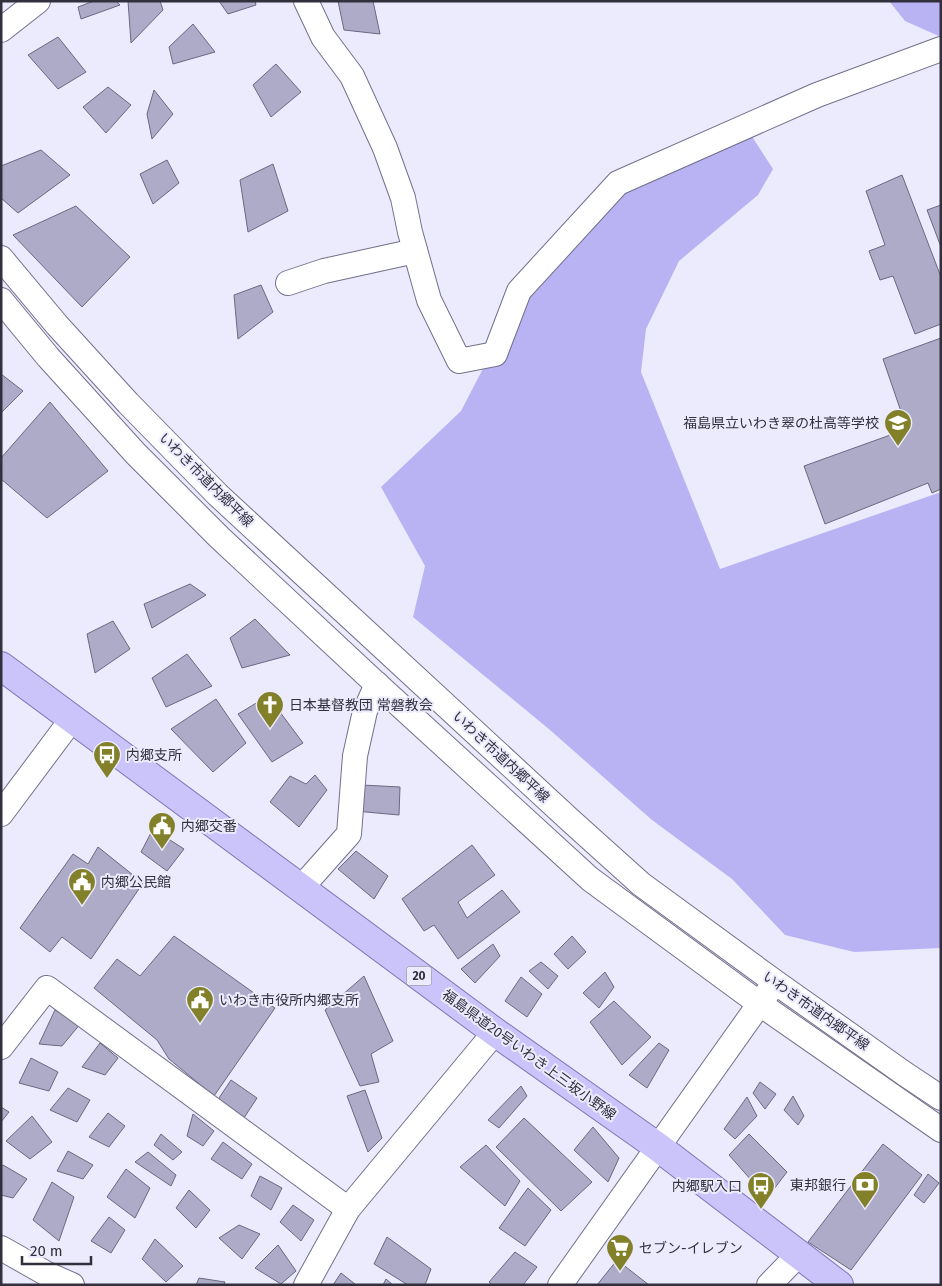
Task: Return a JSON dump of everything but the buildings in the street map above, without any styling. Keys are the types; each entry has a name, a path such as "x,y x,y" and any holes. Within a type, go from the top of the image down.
{"main road":[{"name":"福島県道20号いわき上三坂小野線","path":"1,666 494,1032 658,1147 839,1285"}],"street":[{"path":"1,30 38,1"},
{"path":"306,1 323,38 352,76 385,148 403,198 429,300 460,362 495,354 519,291 618,183 816,95 941,49"},
{"path":"288,282 324,271 415,251"},
{"name":"いわき市道内郷平線","path":"1,258 57,325 128,403 233,508 570,821 641,884 775,982 941,1098"},
{"name":"いわき市道内郷平線","path":"1,300 48,357 136,454 220,538 590,879 760,1004 941,1130"},
{"path":"300,888 349,834 355,756 366,711 377,684"},
{"path":"1,814 72,719"},
{"path":"560,1285 775,982"},
{"path":"1,1047 47,988 348,1209"},
{"path":"306,1285 348,1209 494,1032"},
{"path":"3,1251 72,1285"},
{"path":"769,1285 798,1255"}],"shaded area":[{"path":"889,1 941,1 941,37 905,21"},
{"path":"751,135 773,169 758,195 679,261 646,329 641,372 720,569 941,492 941,948 854,952 785,935 732,879 652,820 550,730 413,617 425,566 381,487 461,411 517,303 608,200"}],"place":[{"name":"福島県立いわき翠の杜高等学校","path":"898,447"},
{"name":"日本基督教団 常磐教会","path":"270,729"},
{"name":"内郷支所","path":"107,779"},
{"name":"内郷交番","path":"162,850"},
{"name":"内郷公民館","path":"82,906"},
{"name":"いわき市役所内郷支所","path":"200,1024"},
{"name":"東邦銀行","path":"865,1209"},
{"name":"内郷駅入口","path":"761,1210"},
{"name":"セブン-イレブン","path":"620,1272"}]}
